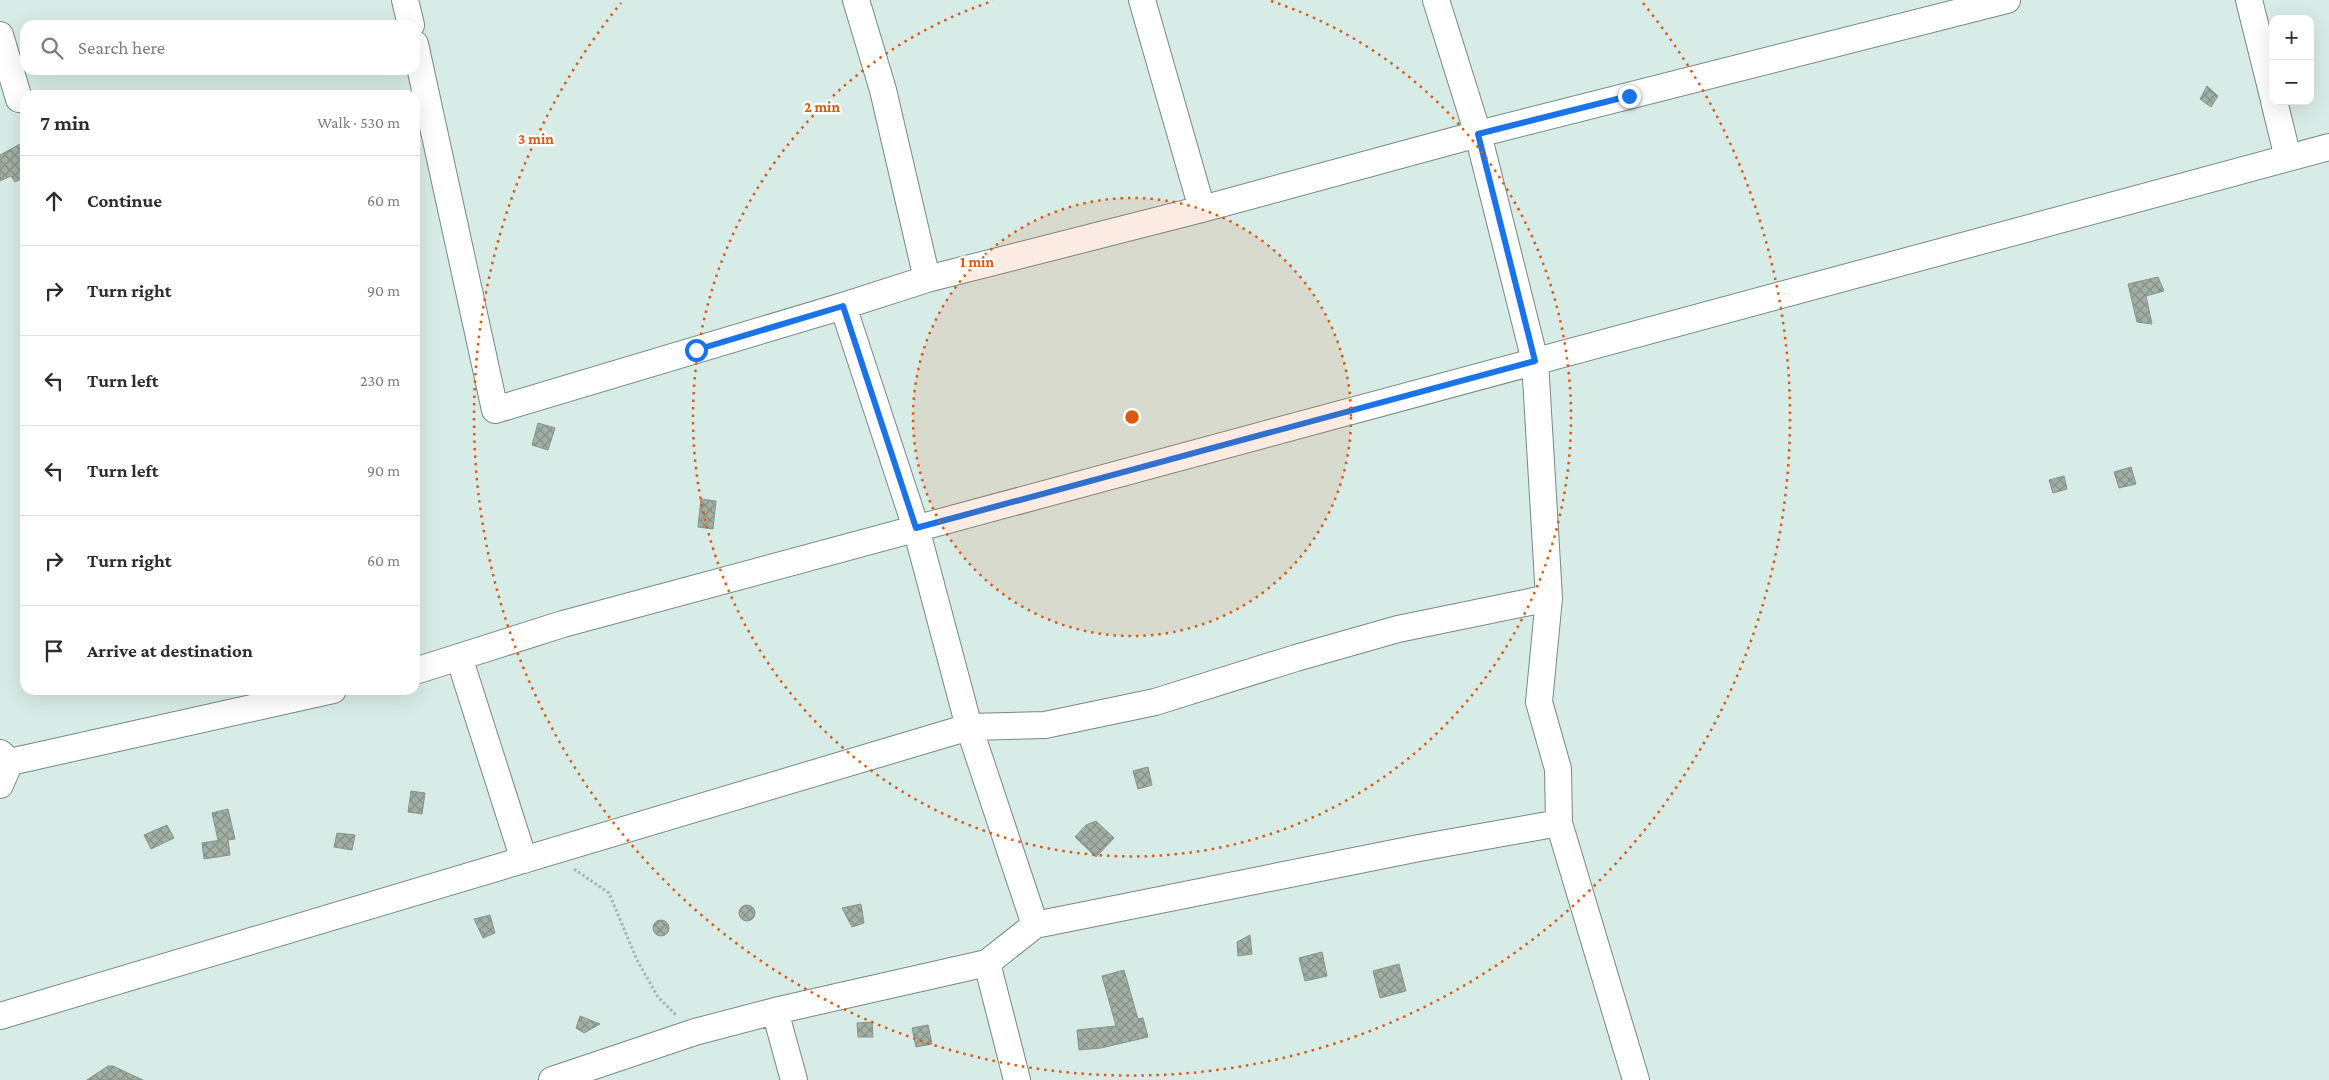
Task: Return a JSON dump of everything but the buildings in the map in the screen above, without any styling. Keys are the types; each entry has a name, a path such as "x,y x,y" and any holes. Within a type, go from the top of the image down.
{"street":[{"path":"405,0 410,20"},
{"path":"856,0 883,90 927,278"},
{"path":"1142,0 1202,209"},
{"path":"1436,0 1478,134 1535,361 1549,598 1539,702 1558,769 1559,823 1636,1080"},
{"path":"420,67 494,410 843,306 927,278 1202,209 1478,134 2007,0"},
{"path":"2249,0 2269,80"},
{"path":"0,35 19,99"},
{"path":"2275,105 2288,158"},
{"path":"420,670 563,624 2329,147"},
{"path":"843,306 916,528 969,727 1035,926"},
{"path":"0,1016 969,727 1045,725 1155,702 1296,658 1398,629 1549,598"},
{"path":"459,657 524,860"},
{"path":"3,766 311,695"},
{"path":"552,1080 695,1032 775,1011 988,963 1035,926 1419,848 1559,823"},
{"path":"988,963 1017,1080"},
{"path":"775,1011 794,1080"}],"path":[{"path":"568,868 577,869 609,893 638,960 658,997 695,1032"}],"route":[{"path":"696,350 843,306 916,528 1315,422 1535,361 1478,134 1629,96"}]}
